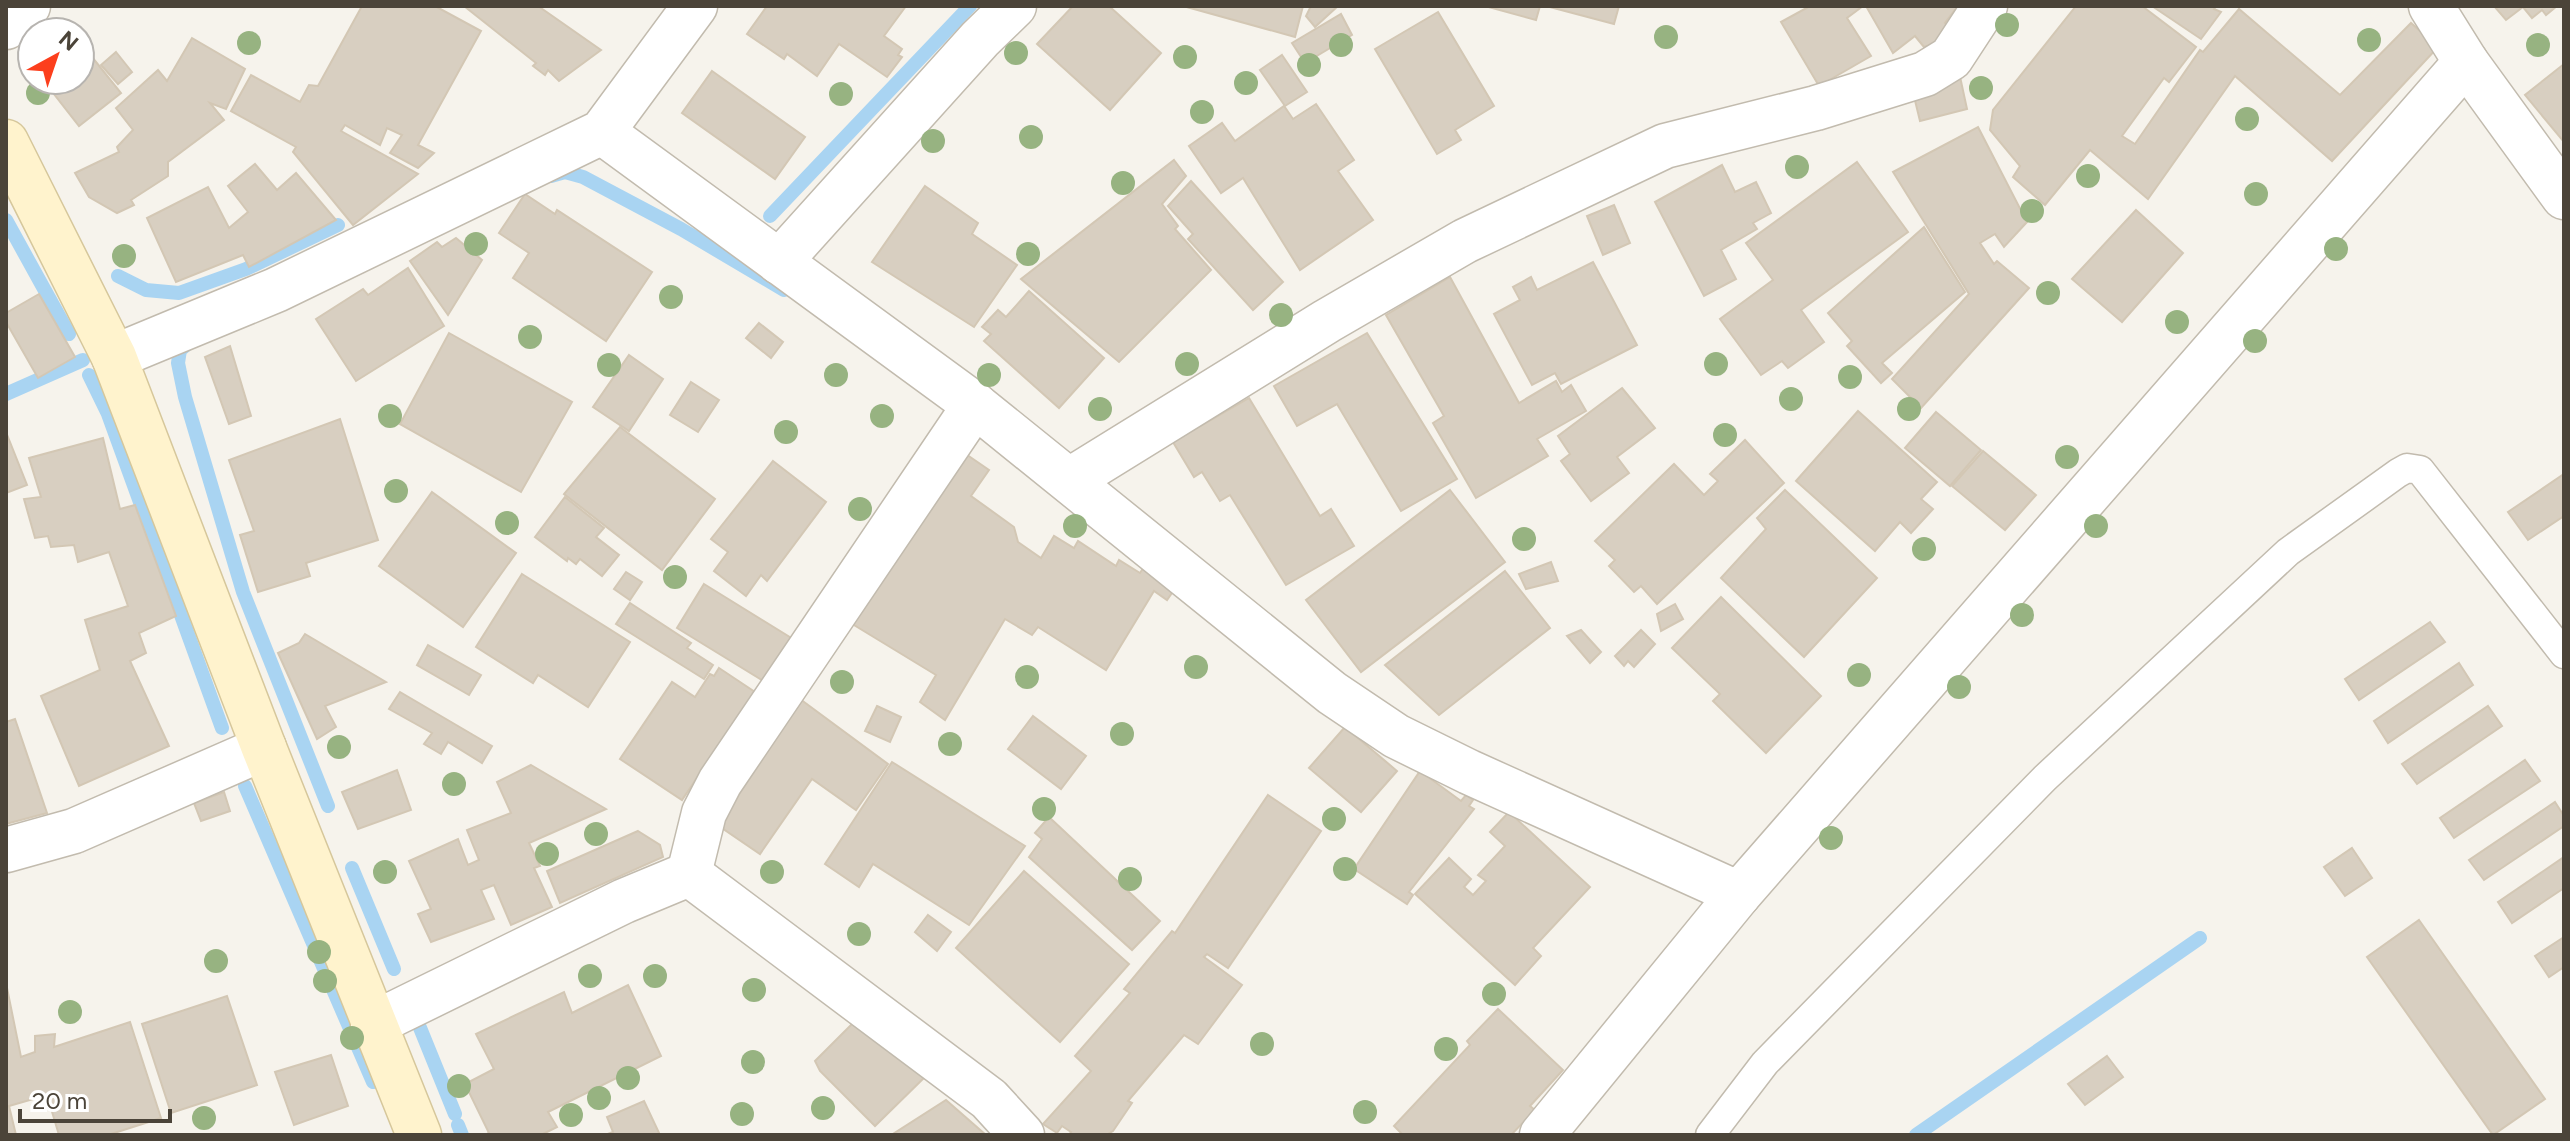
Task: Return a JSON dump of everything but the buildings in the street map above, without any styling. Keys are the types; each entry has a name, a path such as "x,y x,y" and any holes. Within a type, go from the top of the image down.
{"main road":[{"path":"6,142 114,357 264,748 419,1135"}],"street":[{"path":"6,27 28,6"},
{"path":"114,357 276,290 602,132 695,6"},
{"path":"779,262 980,39 1014,6"},
{"path":"1070,480 1327,321 1465,241 1665,146 1816,108 1925,74 1951,58 1985,6"},
{"path":"2431,6 2466,62 2564,197"},
{"path":"1542,1135 1739,894 2466,62"},
{"path":"602,132 975,405 1332,693 1396,736 1739,894"},
{"path":"689,874 704,813 720,782 975,405"},
{"path":"6,850 74,831 264,748"},
{"path":"373,1024 624,901 689,874"},
{"path":"689,874 989,1099 1022,1135"}],"lane":[{"path":"1710,1135 1765,1063 2045,778 2288,552 2398,473 2407,468 2420,470 2564,654"}],"waterway":[{"path":"770,216 970,6"},
{"path":"551,176 565,172 583,177 681,229 784,290"},
{"path":"6,220 69,334"},
{"path":"118,276 146,290 179,293 246,269 338,225"},
{"path":"186,345 180,350 178,363 185,397 243,592 328,806"},
{"path":"6,394 83,360"},
{"path":"89,375 108,414 222,728"},
{"path":"245,786 373,1082"},
{"path":"352,868 394,969"},
{"path":"1916,1135 2200,938"},
{"path":"414,1013 455,1114"},
{"path":"458,1125 462,1135"}]}
